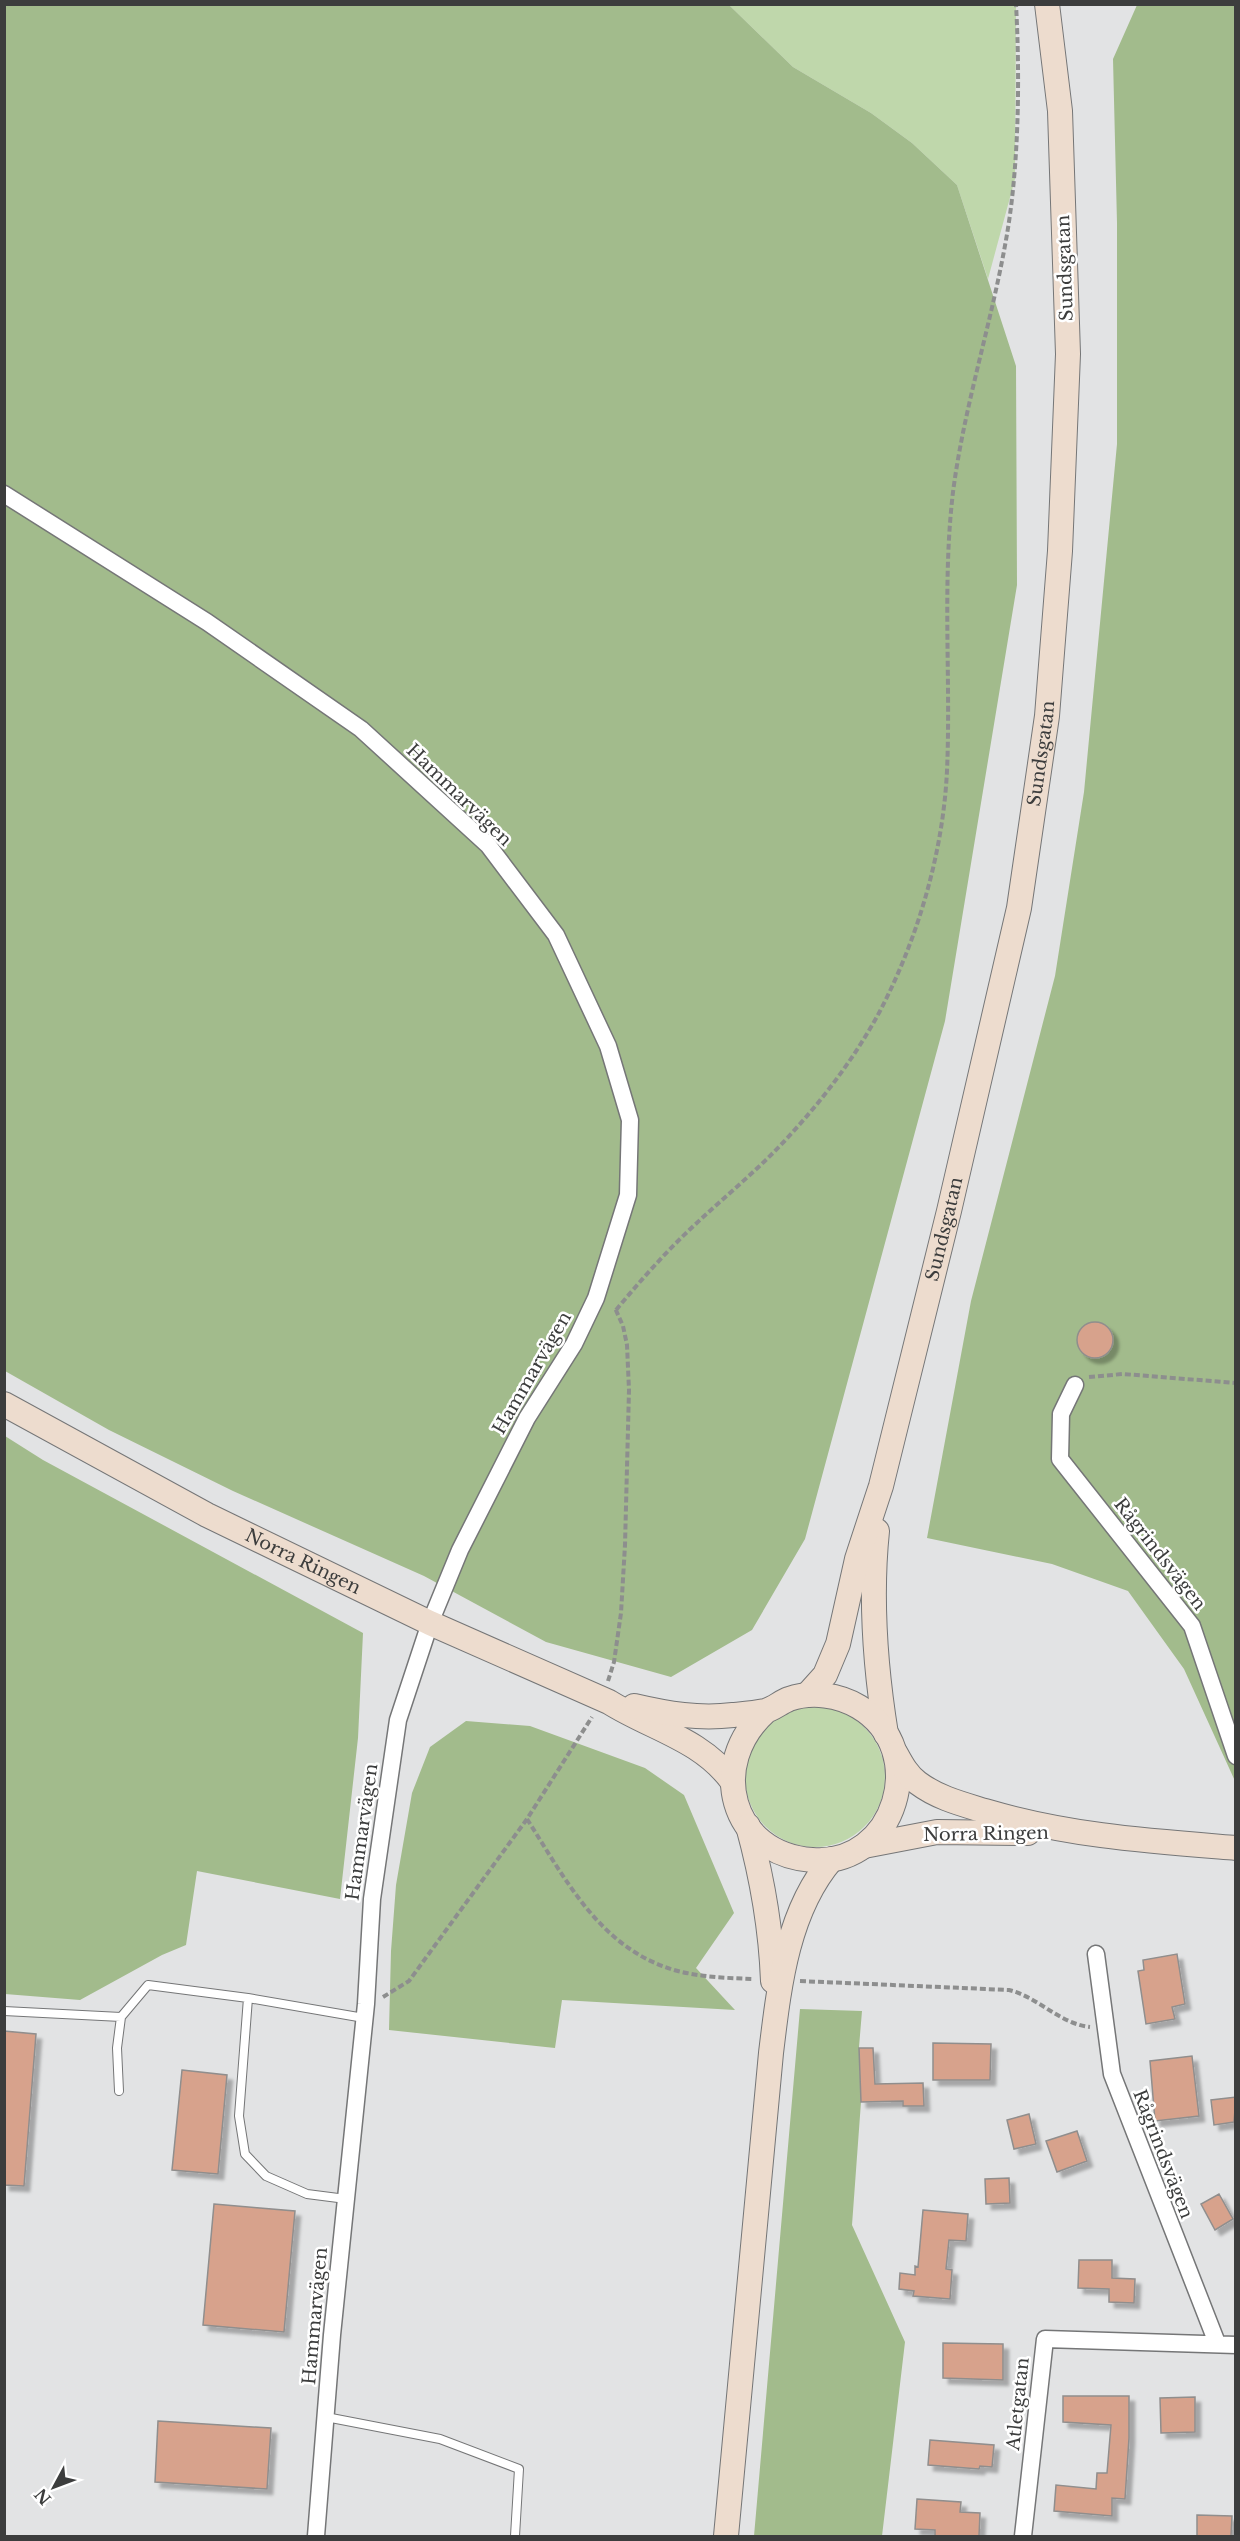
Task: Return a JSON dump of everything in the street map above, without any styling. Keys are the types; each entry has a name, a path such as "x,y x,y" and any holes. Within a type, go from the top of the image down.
{"main road":[{"name":"Sundsgatan","path":"807,1695 825,1675 838,1644 857,1559 881,1486 950,1211 1019,908 1047,716 1060,551 1068,354 1060,111 1047,4"},
{"name":"Norra Ringen","path":"4,1404 207,1515 430,1623 603,1700 698,1748 722,1767 732,1781"},
{"name":"Sundsgatan","path":"881,1486 873,1573 873,1610 880,1693 890,1743"},
{"path":"748,1826 759,1838 786,1855 801,1860 832,1859 863,1846 882,1827 894,1804 898,1769 890,1743 875,1719 860,1708 834,1698 807,1695 789,1699 766,1711 754,1722 737,1749 732,1781 735,1797 748,1826 759,1866 771,1935 775,2021"},
{"name":"Norra Ringen","path":"603,1700 684,1716 734,1715 766,1711"},
{"name":"Norra Ringen","path":"890,1743 915,1782 949,1800 1073,1833 1116,1839 1236,1848"},
{"name":"Norra Ringen","path":"863,1846 937,1832 1073,1833"},
{"path":"726,2536 775,2021 782,1976 803,1905 811,1887 832,1859"}],"street":[{"name":"Hammarvägen","path":"4,494 207,622 362,729 488,845 556,935 608,1046 630,1120 628,1195 596,1298 574,1344 527,1418 460,1550 430,1623 398,1720 372,1899 365,2011 316,2536"},
{"name":"Rågrindsvägen","path":"1075,1385 1061,1414 1060,1459 1192,1626 1236,1756"},
{"name":"Rågrindsvägen","path":"1096,1954 1112,2074 1217,2343"},
{"name":"Atletgatan","path":"1023,2536 1045,2339 1217,2343"},
{"path":"1217,2343 1236,2345"}],"lane":[{"path":"118,2091 117,2048 121,2017 148,1985 365,2011"},
{"path":"248,1998 238,2115 245,2154 266,2176 307,2194 346,2199"},
{"path":"4,2010 121,2017"},
{"path":"326,2417 440,2439 519,2469 515,2536"}],"path":[{"path":"365,2011 409,1981 527,1820 603,1700 614,1662 621,1613 628,1438 627,1345 616,1310 678,1241 797,1128 835,1081 880,1010 903,960 932,871 947,775 948,569 953,494 963,433 1010,216 1016,123 1016,4"},
{"path":"1075,1385 1090,1376 1123,1374 1236,1383"},
{"path":"527,1820 574,1893 598,1923 620,1942 647,1959 675,1970 719,1977 752,1979"},
{"path":"800,1981 1009,1990 1032,1998 1078,2024 1105,2028"}],"green space":[{"path":"5,5 729,5 793,67 871,113 912,143 957,185 1016,366 1017,585 945,1021 805,1539 752,1630 671,1677 546,1642 424,1576 233,1491 109,1430 5,1371"},
{"path":"729,5 1016,5 1015,179 988,279 957,185 912,143 871,113 793,67"},
{"path":"1137,5 1235,5 1235,1781 1184,1669 1128,1591 1052,1564 927,1538 971,1301 1055,976 1084,792 1117,444 1117,223 1113,59"},
{"path":"5,1436 43,1460 363,1633 358,1738 340,1899 197,1871 186,1945 162,1955 80,2000 5,1994"},
{"path":"815,1707 842,1712 865,1727 880,1750 885,1777 880,1804 865,1827 842,1842 815,1847 788,1842 765,1827 750,1804 745,1777 750,1750 765,1727 788,1712"},
{"path":"466,1721 530,1726 645,1768 684,1795 734,1913 696,1968 735,2010 562,2000 555,2048 389,2030 391,1951 396,1885 412,1793 430,1747"},
{"path":"800,2009 862,2011 859,2047 861,2102 852,2225 905,2342 882,2536 754,2536"}],"building":[{"path":"1095,1322 1108,1327 1113,1340 1108,1353 1095,1358 1082,1353 1077,1340 1082,1327"},
{"path":"1177,1954 1185,2004 1172,2007 1175,2019 1146,2024 1138,1971 1144,1970 1143,1960"},
{"path":"4,2031 36,2034 24,2186 4,2185"},
{"path":"933,2043 991,2044 990,2080 933,2080"},
{"path":"859,2048 873,2048 875,2084 923,2083 924,2106 903,2106 903,2101 861,2102"},
{"path":"1192,2056 1199,2116 1155,2121 1150,2061"},
{"path":"182,2070 227,2075 218,2174 172,2170"},
{"path":"1236,2097 1234,2122 1214,2125 1211,2100"},
{"path":"1029,2114 1036,2144 1014,2149 1007,2120"},
{"path":"1077,2131 1087,2161 1057,2172 1046,2141"},
{"path":"1009,2178 1010,2203 986,2204 985,2179"},
{"path":"1219,2194 1233,2219 1215,2230 1201,2204"},
{"path":"214,2204 295,2211 284,2332 203,2325"},
{"path":"923,2210 968,2214 966,2241 949,2240 946,2269 952,2270 950,2299 913,2296 914,2291 899,2289 900,2273 915,2275 915,2266 918,2267"},
{"path":"1079,2260 1112,2260 1112,2278 1135,2279 1134,2303 1109,2302 1109,2289 1078,2288"},
{"path":"943,2343 1003,2344 1003,2380 943,2378"},
{"path":"1063,2396 1129,2396 1125,2499 1112,2498 1112,2516 1054,2511 1056,2485 1096,2489 1097,2473 1107,2473 1111,2425 1063,2422"},
{"path":"1195,2397 1195,2432 1161,2433 1160,2398"},
{"path":"158,2421 271,2428 267,2489 155,2482"},
{"path":"930,2440 994,2445 992,2467 980,2466 979,2469 928,2465"},
{"path":"917,2499 961,2502 960,2512 980,2513 979,2536 935,2536 935,2530 915,2529"},
{"path":"1197,2515 1232,2516 1231,2536 1197,2536"}]}
